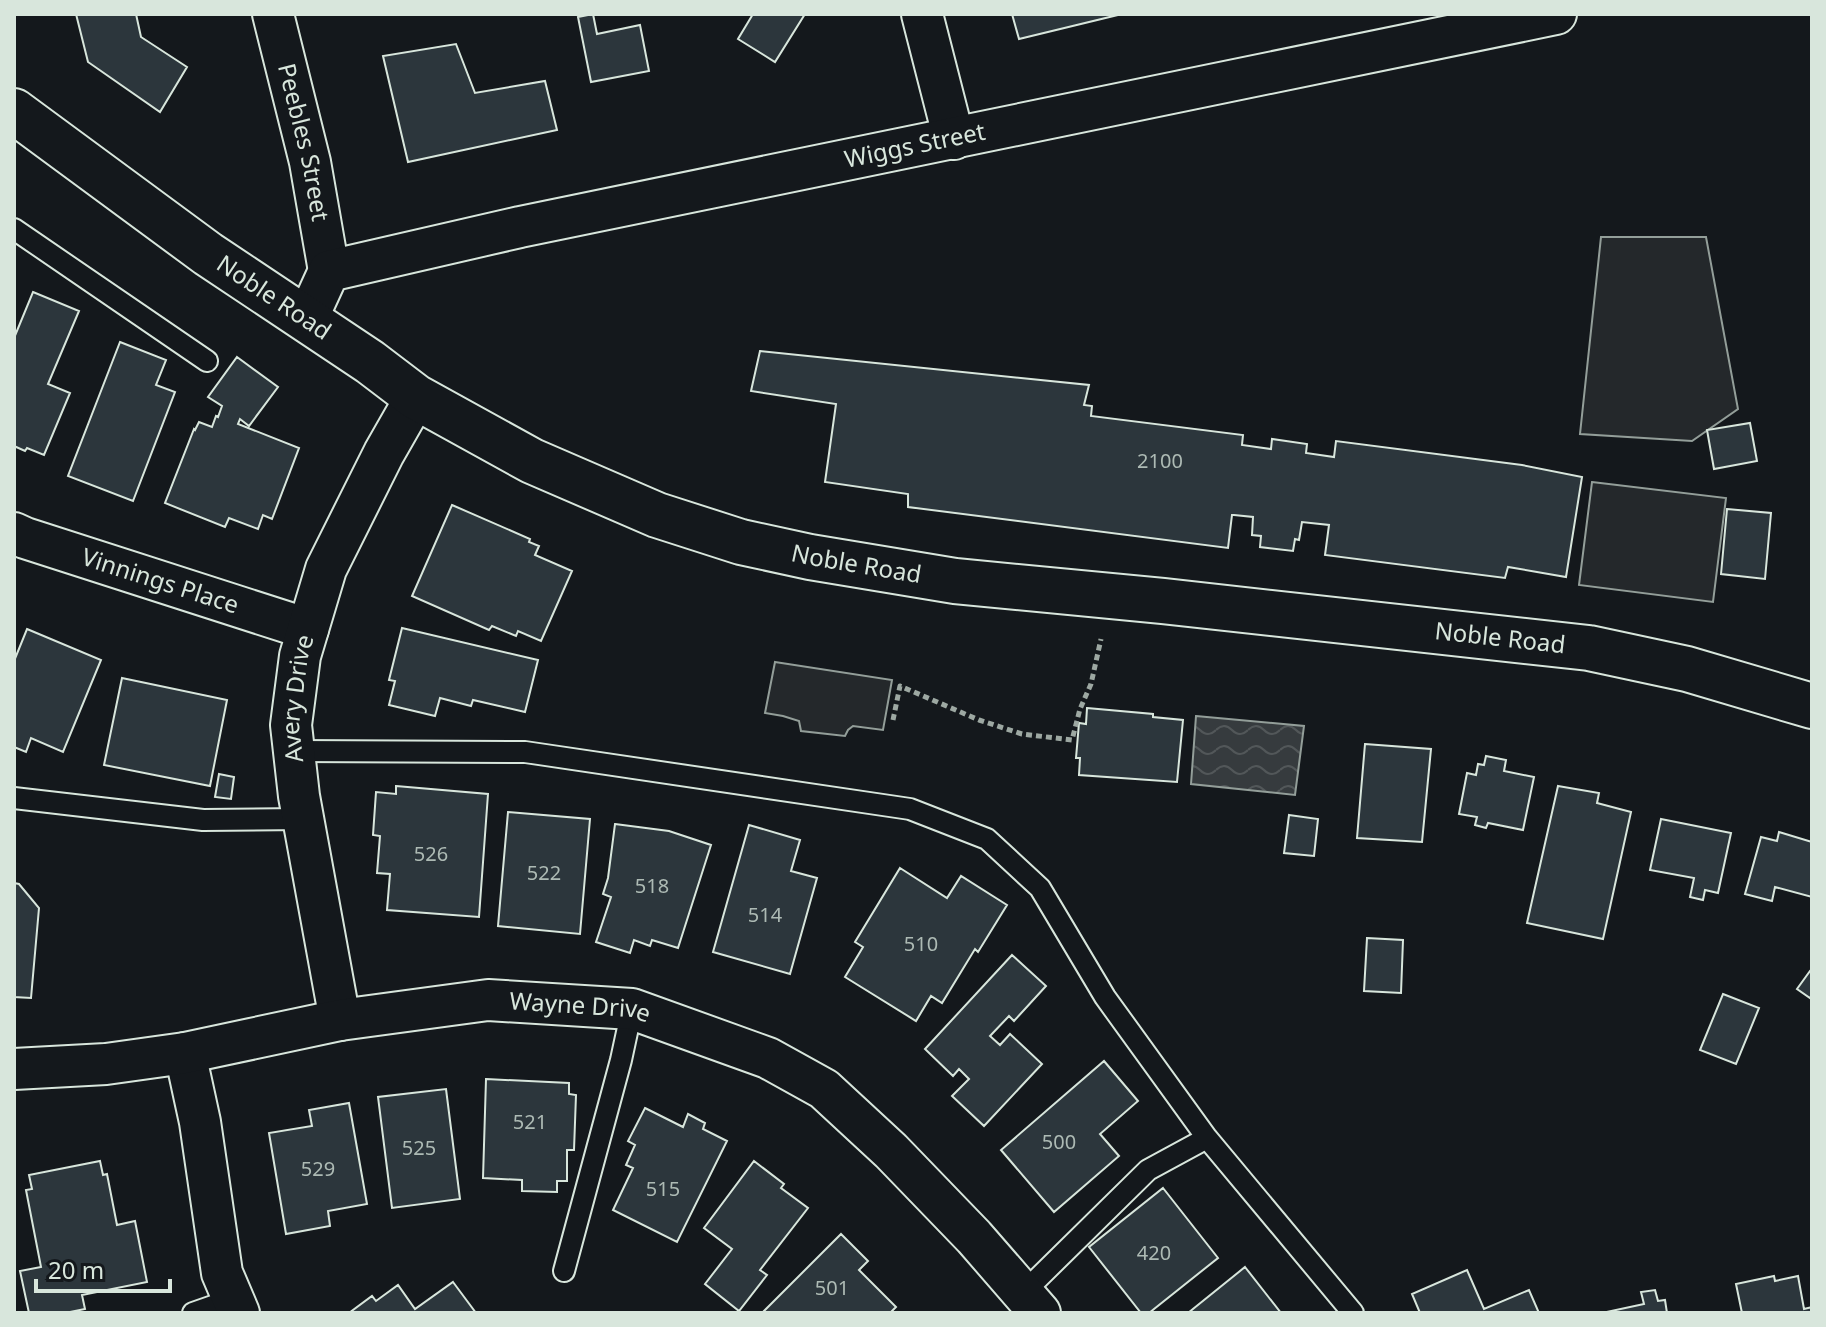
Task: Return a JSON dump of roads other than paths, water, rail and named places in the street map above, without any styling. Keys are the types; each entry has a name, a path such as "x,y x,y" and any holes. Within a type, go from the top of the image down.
{"street":[{"name":"Peebles Street","path":"273,14 310,162 329,271"},
{"path":"922,14 954,139"},
{"name":"Wiggs Street","path":"329,271 520,227 1556,14"},
{"name":"Noble Road","path":"14,111 208,254 370,362 416,397 532,461 657,515 741,542 955,581 1589,648 1687,669 1812,706"},
{"path":"307,319 329,271"},
{"name":"Avery Drive","path":"340,1020 303,819 291,725 300,656 326,569 416,397"},
{"name":"Vinnings Place","path":"14,533 308,629"},
{"name":"Wayne Drive","path":"14,1069 106,1064 185,1053 340,1020 488,1000 632,1009 768,1058 824,1089 891,1151 974,1237 1022,1306"},
{"path":"185,1053 200,1122 222,1273 236,1306"}],"lane":[{"path":"14,229 207,361"},
{"path":"294,751 525,752 910,809 987,839 1040,888 1105,997 1207,1138 1353,1313"},
{"path":"14,798 203,820 303,819"},
{"path":"564,1271 632,1009"},
{"path":"1022,1306 1148,1170 1207,1138"},
{"path":"193,1313 236,1306"}],"water":[{"path":"1196,716 1304,726 1295,795 1191,784"}]}
